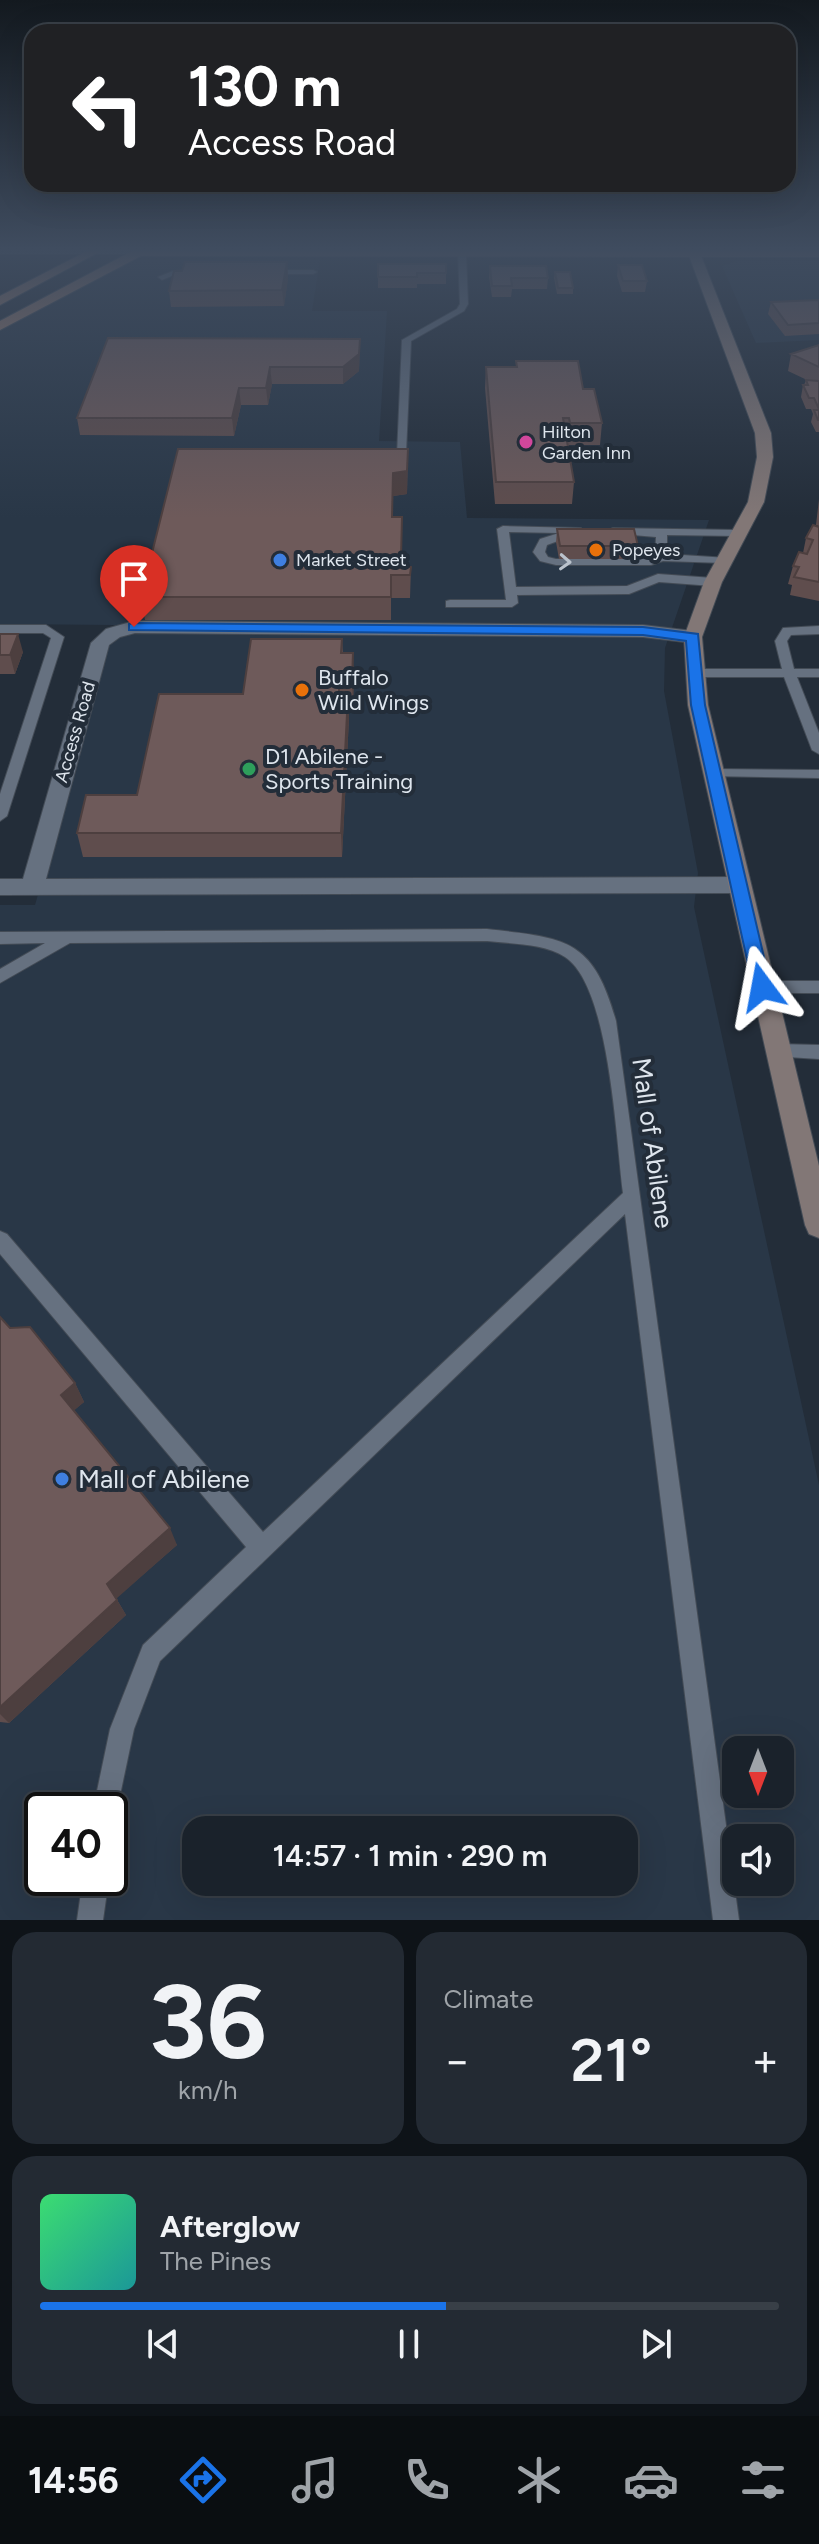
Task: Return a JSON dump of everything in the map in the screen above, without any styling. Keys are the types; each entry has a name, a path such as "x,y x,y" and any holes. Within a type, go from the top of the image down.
{"street":[{"path":"727,340 763,433 765,457 756,502 713,582 693,637 694,673 738,885 819,1225"},
{"name":"Access Road","path":"32,887 100,643 113,633 134,627 643,631 693,637"},
{"path":"0,887 738,885"}],"lane":[{"path":"401,453 408,340"},
{"path":"450,604 512,603 503,529 739,533"},
{"path":"662,532 643,536 564,536 546,539 539,552 544,559 556,562 651,562 661,557 724,560"},
{"path":"661,557 662,532"},
{"path":"510,591 629,590 658,578 713,582"},
{"path":"0,816 58,637 46,629 4,633"},
{"path":"819,630 787,631 782,636 789,673 819,750"},
{"path":"694,673 819,673"},
{"path":"713,773 819,774"},
{"name":"Mall of Abilene","path":"0,938 487,935 534,941 573,954 602,992 632,1196 726,1920"},
{"path":"0,977 68,938"},
{"path":"762,987 819,987"},
{"path":"778,1051 819,1052"},
{"path":"110,1792 122,1729 151,1653 632,1196"},
{"path":"0,1240 262,1548"},
{"path":"90,1920 93,1896"}],"shaded area":[{"path":"0,340 385,340 379,441 460,442 467,518 709,520 665,648 664,691 698,873 694,907 819,1485 819,1920 0,1920 0,905 35,905 115,625 0,624"},
{"path":"754,340 819,340 819,340 756,343"}],"building":[{"path":"107,340 360,340 359,354 343,367 270,367 266,388 239,388 232,418 77,418"},
{"path":"819,345 819,367 791,354"},
{"name":"Hilton Garden Inn","path":"516,361 578,361 583,389 594,389 602,423 570,423 569,418 563,418 574,482 496,482 486,367 517,367"},
{"path":"806,380 819,381 819,409 803,385 808,385"},
{"name":"Market Street","path":"178,449 408,449 407,471 393,473 392,517 402,517 398,565 411,567 410,575 391,575 391,597 141,597"},
{"path":"813,525 819,527 819,582 794,577 799,567 793,566 799,552 807,554 813,540 806,538"},
{"path":"557,529 634,529 638,546 560,546"},
{"path":"0,634 18,634 10,655 0,655"},
{"name":"D1 Abilene - Sports Training","path":"251,639 342,639 341,653 353,653 352,679 339,679 339,694 348,694 341,833 77,833 86,795 137,795 159,694 243,694"},
{"name":"Mall of Abilene","path":"0,1317 10,1328 30,1327 75,1383 61,1395 170,1528 107,1584 117,1600 0,1707"}],"place":[{"name":"Hilton Garden Inn","path":"526,442"},
{"name":"Popeyes","path":"596,550"},
{"name":"Market Street","path":"280,560"},
{"name":"Buffalo Wild Wings","path":"302,690"},
{"name":"D1 Abilene - Sports Training","path":"249,769"},
{"name":"Mall of Abilene","path":"62,1479"}],"route":[{"path":"134,627 643,631 693,637 698,705 762,987"}]}
